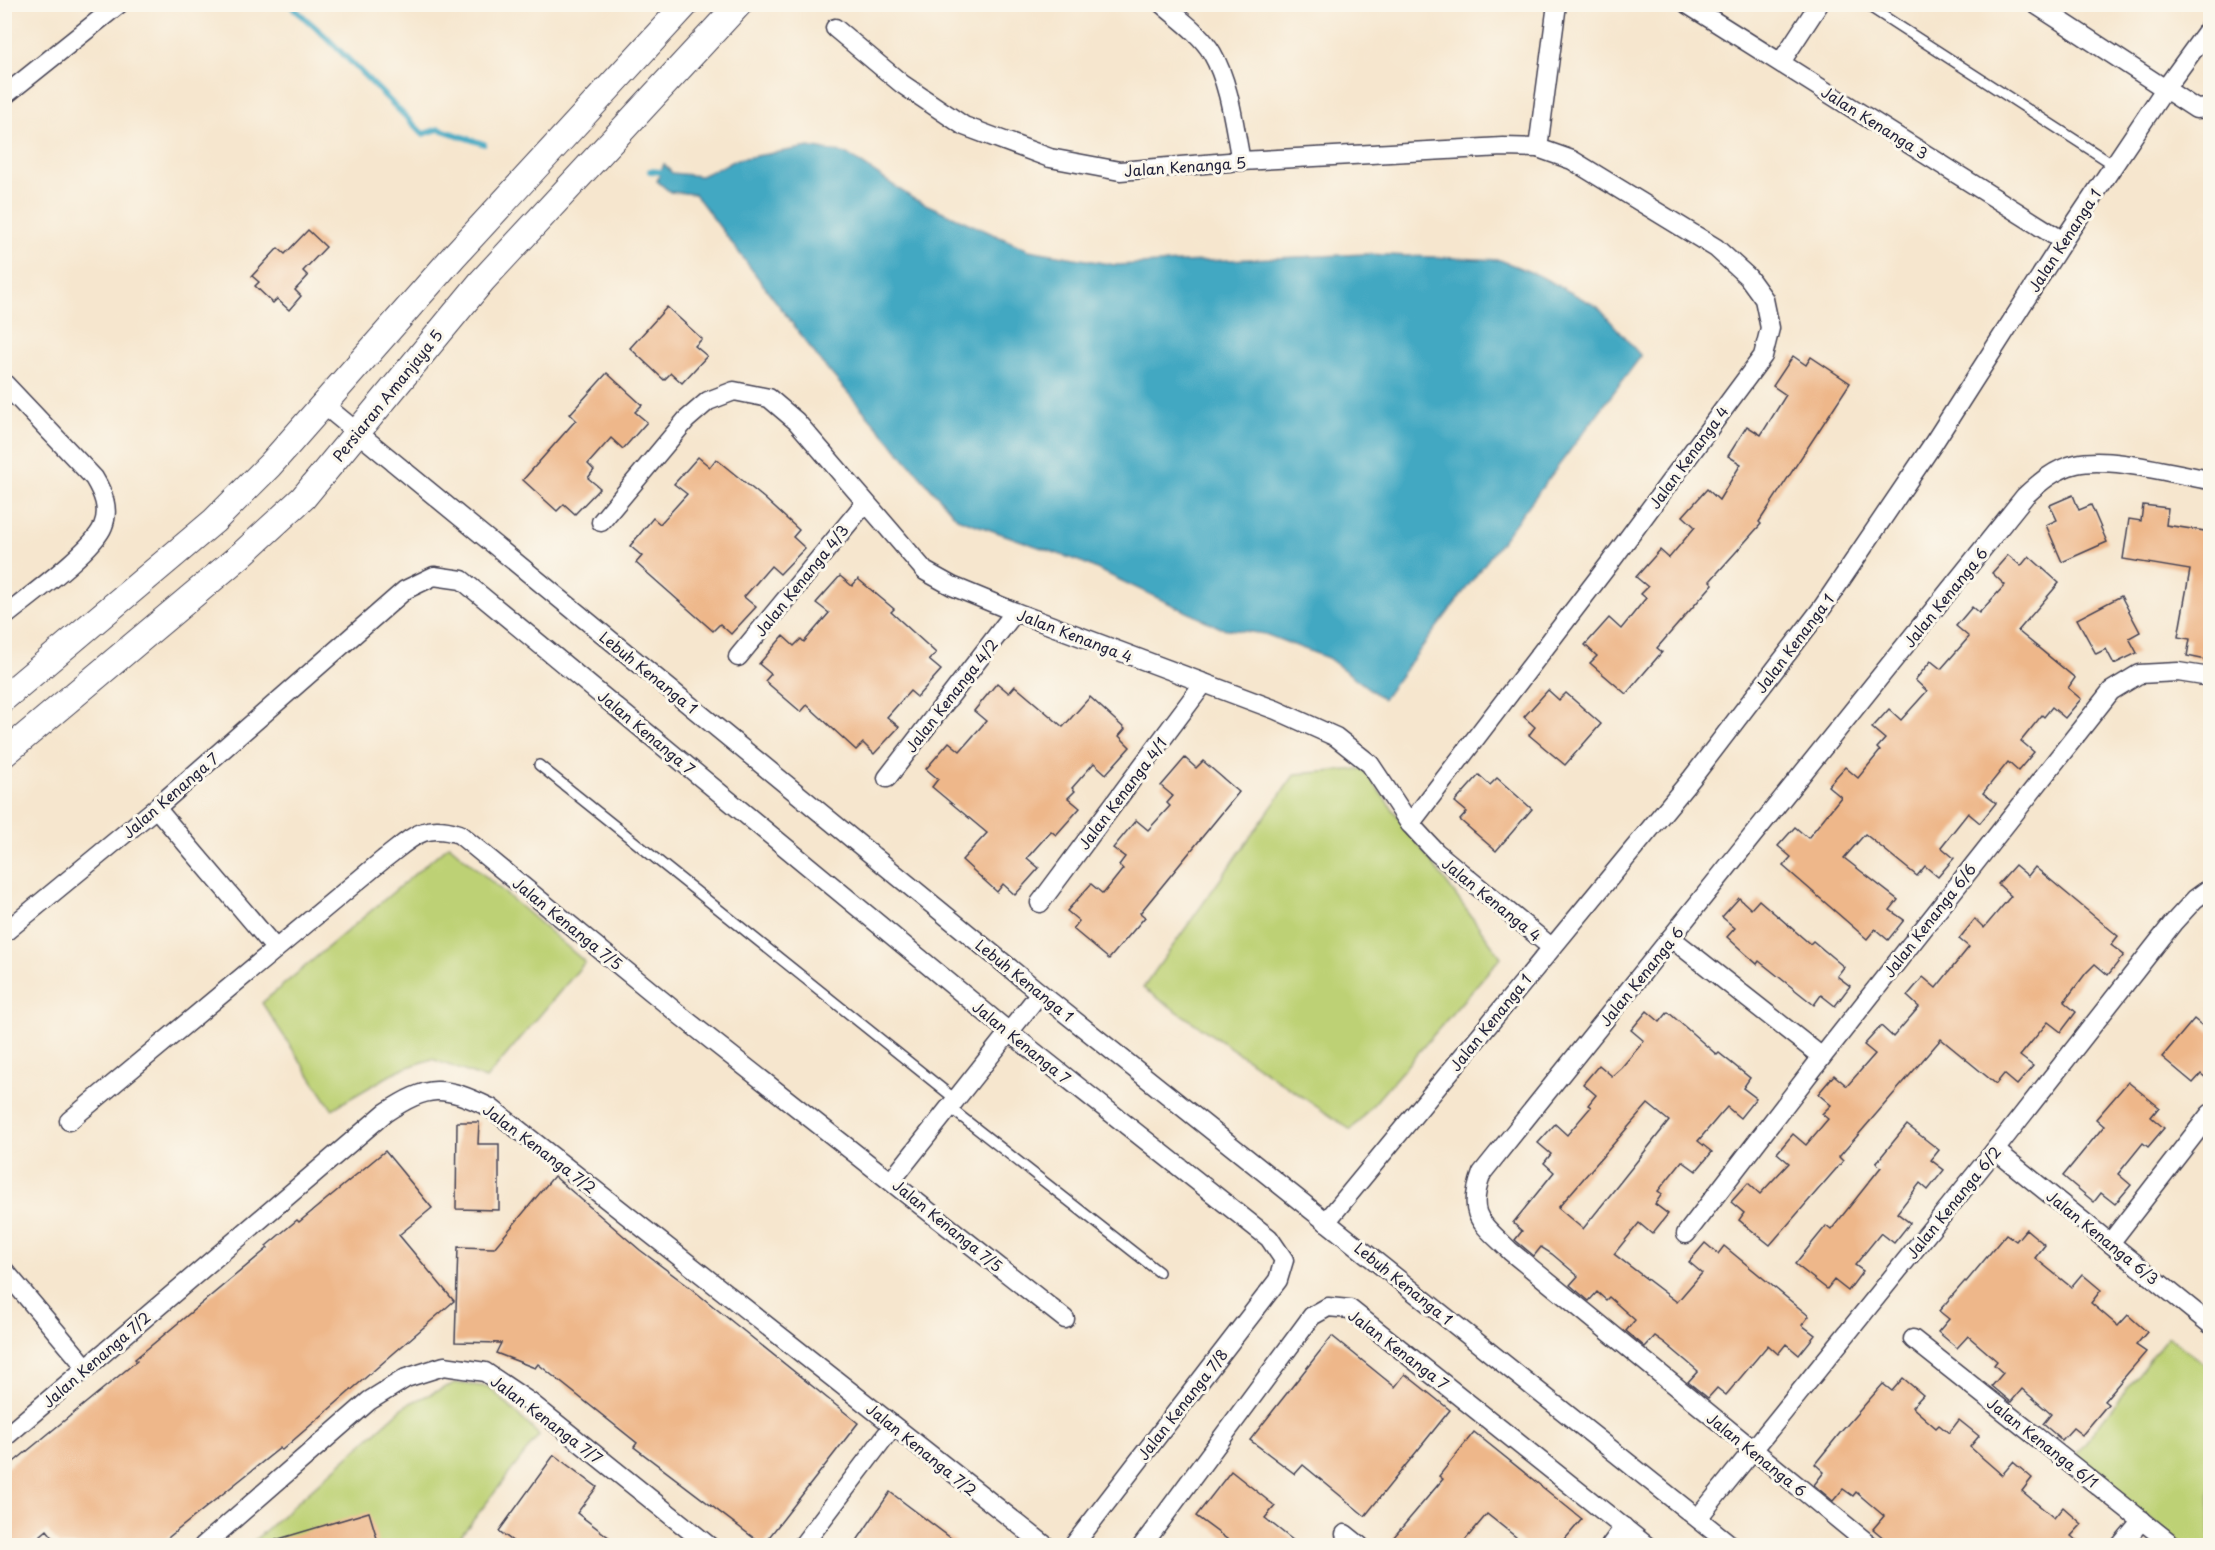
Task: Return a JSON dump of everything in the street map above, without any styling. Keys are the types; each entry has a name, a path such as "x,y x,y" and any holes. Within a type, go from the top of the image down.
{"street":[{"path":"4,96 119,4"},
{"path":"4,698 214,521 324,405 454,256 686,4"},
{"name":"Persiaran Amanjaya 5","path":"4,754 242,555 303,498 482,281 739,4"},
{"path":"1162,4 1188,26 1212,52 1227,92 1241,161"},
{"path":"1538,148 1557,4"},
{"name":"Jalan Kenanga 3","path":"1687,4 2063,241"},
{"path":"1781,62 1819,4"},
{"path":"2035,4 2196,110 2211,108"},
{"name":"Jalan Kenanga 1","path":"1326,1222 1692,778 1822,608 1933,444 2063,241 2165,88 2211,27"},
{"name":"Jalan Kenanga 5","path":"835,28 902,84 964,126 1050,159 1120,171 1241,161 1503,147 1538,148"},
{"name":"Jalan Kenanga 4","path":"1410,824 1609,564 1763,356 1770,328 1764,299 1748,278 1716,248 1572,160 1538,148"},
{"path":"4,382 94,478 103,494 107,511 103,527 90,544 4,617"},
{"name":"Jalan Kenanga 4","path":"601,522 686,420 708,401 734,391 769,398 796,421 925,571 952,586 1015,612 1204,683 1336,737 1370,764 1410,824 1436,852 1551,947"},
{"name":"Lebuh Kenanga 1","path":"324,405 1040,993 1732,1545"},
{"name":"Jalan Kenanga 6","path":"1871,1545 1510,1251 1479,1221 1474,1196 1482,1173 2025,496 2047,476 2076,464 2102,463 2211,480"},
{"name":"Jalan Kenanga 4/3","path":"738,657 865,503"},
{"name":"Jalan Kenanga 7","path":"4,933 156,808 405,590 434,576 462,580 1009,1032 1269,1238 1284,1260"},
{"name":"Jalan Kenanga 4/2","path":"887,778 1015,612"},
{"name":"Jalan Kenanga 6/6","path":"1686,1234 1822,1057 2111,691 2139,674 2178,672 2211,677"},
{"name":"Jalan Kenanga 4/1","path":"1040,903 1204,683"},
{"path":"156,808 274,948"},
{"name":"Jalan Kenanga 7/5","path":"69,1121 274,948 384,859 419,833 441,828 459,834 681,1016 892,1180 1065,1319"},
{"name":"Jalan Kenanga 6/2","path":"1698,1518 1995,1150 2173,923 2195,899 2211,888"},
{"path":"1671,938 1822,1057"},
{"path":"892,1180 1040,993"},
{"name":"Jalan Kenanga 7/2","path":"4,1438 385,1113 413,1095 438,1090 466,1096 491,1108 1046,1545"},
{"path":"2110,1243 2211,1114"},
{"name":"Jalan Kenanga 6/3","path":"1995,1150 2211,1324"},
{"name":"Jalan Kenanga 7/8","path":"1073,1545 1278,1280 1284,1260"},
{"path":"4,1270 86,1367"},
{"name":"Jalan Kenanga 7","path":"1142,1545 1312,1316 1328,1308 1350,1309 1647,1545"},
{"name":"Jalan Kenanga 6/1","path":"1912,1339 2174,1545"},
{"name":"Jalan Kenanga 7/7","path":"203,1545 369,1401 406,1378 444,1366 485,1372 513,1391 709,1545"},
{"path":"802,1545 893,1426"},
{"path":"2120,1545 2142,1520"},
{"path":"1610,1545 1624,1527"},
{"path":"1346,1534 1360,1545"}],"lane":[{"path":"1865,4 2114,165"},
{"path":"539,765 1159,1272"}],"green space":[{"path":"1363,769 1501,957 1351,1130 1143,988 1295,774"},
{"path":"449,845 585,962 486,1079 432,1059 399,1070 332,1109 262,1003"},
{"path":"2168,1336 2210,1369 2210,1545 2183,1545 2072,1459"},
{"path":"455,1383 489,1387 539,1435 454,1545 248,1546 406,1405"}],"water":[{"path":"809,147 847,154 914,199 1029,250 1115,265 1365,254 1500,260 1538,275 1598,307 1641,356 1383,699 1328,658 1265,634 1221,628 1084,563 957,518 822,363 695,194 670,192 657,181 664,164 672,173 701,176 738,159"}],"building":[{"path":"308,230 326,247 303,271 308,276 295,290 301,296 289,310 277,299 273,303 255,286 259,282 252,276 278,248 285,254"},
{"path":"667,307 702,339 695,346 707,356 682,383 671,373 664,380 630,348"},
{"path":"1793,356 1806,365 1811,357 1850,383 1759,522 1761,524 1710,581 1713,584 1657,648 1662,652 1626,694 1590,663 1597,656 1585,645 1609,618 1621,629 1646,598 1641,594 1648,587 1636,577 1660,550 1669,558 1695,527 1683,516 1707,489 1719,500 1741,464 1728,456 1747,426 1761,435 1786,395 1773,386"},
{"path":"607,373 642,405 635,412 647,422 623,449 611,438 588,464 594,470 588,478 600,488 575,514 564,504 557,511 523,480 576,420 570,414"},
{"path":"698,457 710,467 716,459 764,498 799,530 793,537 805,548 780,574 771,566 744,597 756,607 731,634 720,624 713,631 636,563 642,556 630,546 653,518 660,524 687,494 674,484"},
{"path":"2073,495 2079,510 2091,505 2107,542 2062,562 2046,525 2057,520 2050,505"},
{"path":"2143,505 2168,508 2166,525 2211,532 2211,661 2187,656 2190,639 2178,637 2190,570 2123,559 2129,519 2141,521"},
{"path":"2008,555 2021,566 2029,556 2059,583 2018,631 2075,678 2068,688 2081,699 2065,718 2052,707 2044,717 2042,715 2021,741 2034,752 2018,771 2008,762 1983,793 1996,803 1980,823 1968,813 1941,847 1954,858 1938,877 1925,866 1917,876 1865,834 1844,858 1898,900 1890,910 1904,920 1888,940 1875,929 1867,939 1783,866 1791,857 1778,846 1795,827 1808,838 1841,797 1828,786 1845,767 1858,778 1880,751 1877,748 1885,739 1872,728 1889,709 1901,720 1927,691 1915,680 1931,661 1941,669 1969,637 1956,626 1972,607 1979,613 2005,585 1992,573"},
{"path":"840,576 852,586 858,579 894,609 891,612 936,653 929,660 941,670 917,697 910,691 887,717 899,727 874,754 863,743 856,750 807,705 801,712 765,681 771,674 759,664 783,636 794,646 801,639 804,642 829,613 816,603"},
{"path":"2121,596 2140,632 2129,638 2137,653 2114,664 2106,649 2096,654 2077,619"},
{"path":"997,683 1009,693 1015,686 1063,727 1090,697 1125,729 1119,736 1130,747 1106,774 1094,763 1072,788 1075,791 1068,798 1080,808 1056,835 1051,831 1027,858 1039,868 1015,895 1003,884 997,892 962,860 987,833 932,787 938,779 926,769 949,742 960,751 986,721 974,711"},
{"path":"1548,690 1559,700 1566,693 1601,724 1565,765 1529,735 1535,727 1524,717"},
{"path":"1185,758 1196,768 1203,761 1239,792 1140,913 1145,917 1109,959 1073,929 1079,921 1067,911 1091,884 1103,894 1123,869 1119,865 1125,857 1113,848 1136,820 1148,830 1170,806 1167,803 1173,796 1161,786"},
{"path":"1479,775 1490,785 1497,778 1532,809 1496,851 1460,820 1467,812 1455,802"},
{"path":"2015,865 2028,876 2035,867 2118,936 2111,945 2124,955 2108,975 2095,964 2086,973 2064,1002 2076,1012 2061,1032 2048,1022 2020,1056 2033,1066 2017,1085 2004,1074 1996,1084 1941,1039 1839,1157 1843,1161 1770,1245 1739,1220 1744,1213 1731,1202 1748,1183 1760,1194 1789,1163 1777,1153 1793,1134 1806,1145 1828,1119 1822,1114 1831,1105 1818,1094 1834,1075 1847,1086 1875,1054 1864,1045 1881,1026 1893,1037 1919,1007 1907,996 1923,977 1936,988 1969,947 1959,939 1975,919 1984,928 2011,896 1998,884"},
{"path":"1739,898 1751,909 1759,900 1810,944 1813,941 1844,967 1837,976 1850,986 1835,1006 1821,995 1814,1005 1759,961 1757,964 1727,937 1735,928 1722,917"},
{"path":"1647,1011 1660,1022 1668,1012 1717,1055 1719,1053 1750,1078 1743,1088 1756,1098 1740,1118 1727,1107 1698,1141 1712,1152 1696,1171 1682,1161 1658,1191 1662,1194 1655,1204 1668,1214 1652,1234 1639,1223 1614,1254 1677,1302 1702,1273 1689,1262 1705,1243 1718,1254 1724,1246 1809,1316 1802,1325 1815,1335 1799,1355 1786,1344 1778,1354 1768,1345 1726,1395 1717,1388 1708,1398 1688,1382 1698,1371 1655,1336 1645,1347 1626,1331 1635,1320 1609,1297 1606,1300 1597,1292 1589,1301 1570,1285 1578,1276 1552,1254 1541,1247 1534,1256 1515,1240 1522,1231 1513,1223 1554,1172 1544,1163 1551,1154 1538,1143 1555,1124 1567,1135 1591,1107 1588,1105 1596,1095 1583,1084 1599,1065 1612,1076 1621,1068 1644,1041 1631,1030","holes":["1648,1104 1669,1121 1583,1229 1558,1208"]},
{"path":"2194,1019 2211,1033 2211,1082 2201,1074 2193,1083 2162,1057"},
{"path":"2128,1082 2159,1107 2151,1117 2164,1128 2148,1147 2143,1143 2118,1174 2131,1185 2115,1204 2101,1193 2094,1202 2063,1176 2104,1126 2096,1119"},
{"path":"457,1122 479,1122 478,1144 499,1144 499,1210 456,1209"},
{"path":"1907,1125 1939,1150 1931,1160 1944,1170 1928,1190 1920,1183 1897,1213 1910,1223 1894,1243 1881,1233 1855,1265 1863,1271 1848,1291 1834,1280 1827,1289 1795,1264 1826,1226 1831,1230 1881,1167 1876,1163"},
{"path":"385,1151 432,1208 399,1235 454,1301 282,1450 280,1448 159,1545 59,1545 47,1530 29,1545 4,1545 4,1470 137,1361 135,1359 268,1248 266,1246 297,1220 299,1222"},
{"path":"554,1176 640,1250 858,1423 763,1545 634,1447 637,1443 538,1364 535,1368 496,1353 501,1343 455,1342 458,1247 494,1248"},
{"path":"2026,1229 2045,1245 2035,1258 2071,1287 2082,1274 2101,1290 2091,1303 2118,1326 2128,1315 2147,1332 2136,1345 2146,1352 2104,1401 2108,1404 2082,1435 2073,1428 2062,1440 2043,1424 2051,1414 2022,1389 2011,1402 1992,1386 2003,1373 1994,1365 1997,1361 1968,1336 1957,1348 1938,1332 1949,1319 1939,1311 2006,1234 2016,1241"},
{"path":"1332,1336 1395,1387 1405,1374 1450,1410 1365,1516 1303,1465 1295,1474 1250,1440"},
{"path":"1903,1378 1923,1395 1912,1407 1936,1428 1939,1425 1949,1433 1959,1420 1979,1436 1970,1447 2002,1475 2013,1462 2032,1478 2022,1491 2054,1518 2063,1507 2082,1524 2071,1536 2082,1545 1892,1545 1873,1529 1884,1516 1856,1492 1853,1496 1843,1489 1833,1501 1814,1485 1824,1472 1815,1464 1840,1433 1883,1384 1892,1391"},
{"path":"1474,1432 1582,1519 1560,1545 1526,1545 1487,1514 1461,1545 1402,1545 1393,1538 1443,1479 1439,1476"},
{"path":"554,1455 597,1487 577,1513 619,1545 518,1545 499,1531"},
{"path":"1231,1471 1275,1506 1265,1518 1299,1545 1235,1545 1196,1516"},
{"path":"890,1492 960,1545 854,1545"},
{"path":"369,1512 379,1545 273,1545 272,1541"}],"waterway":[{"path":"289,4 325,36 423,134 439,129 484,144"},
{"path":"650,171 661,172 664,177"}]}
